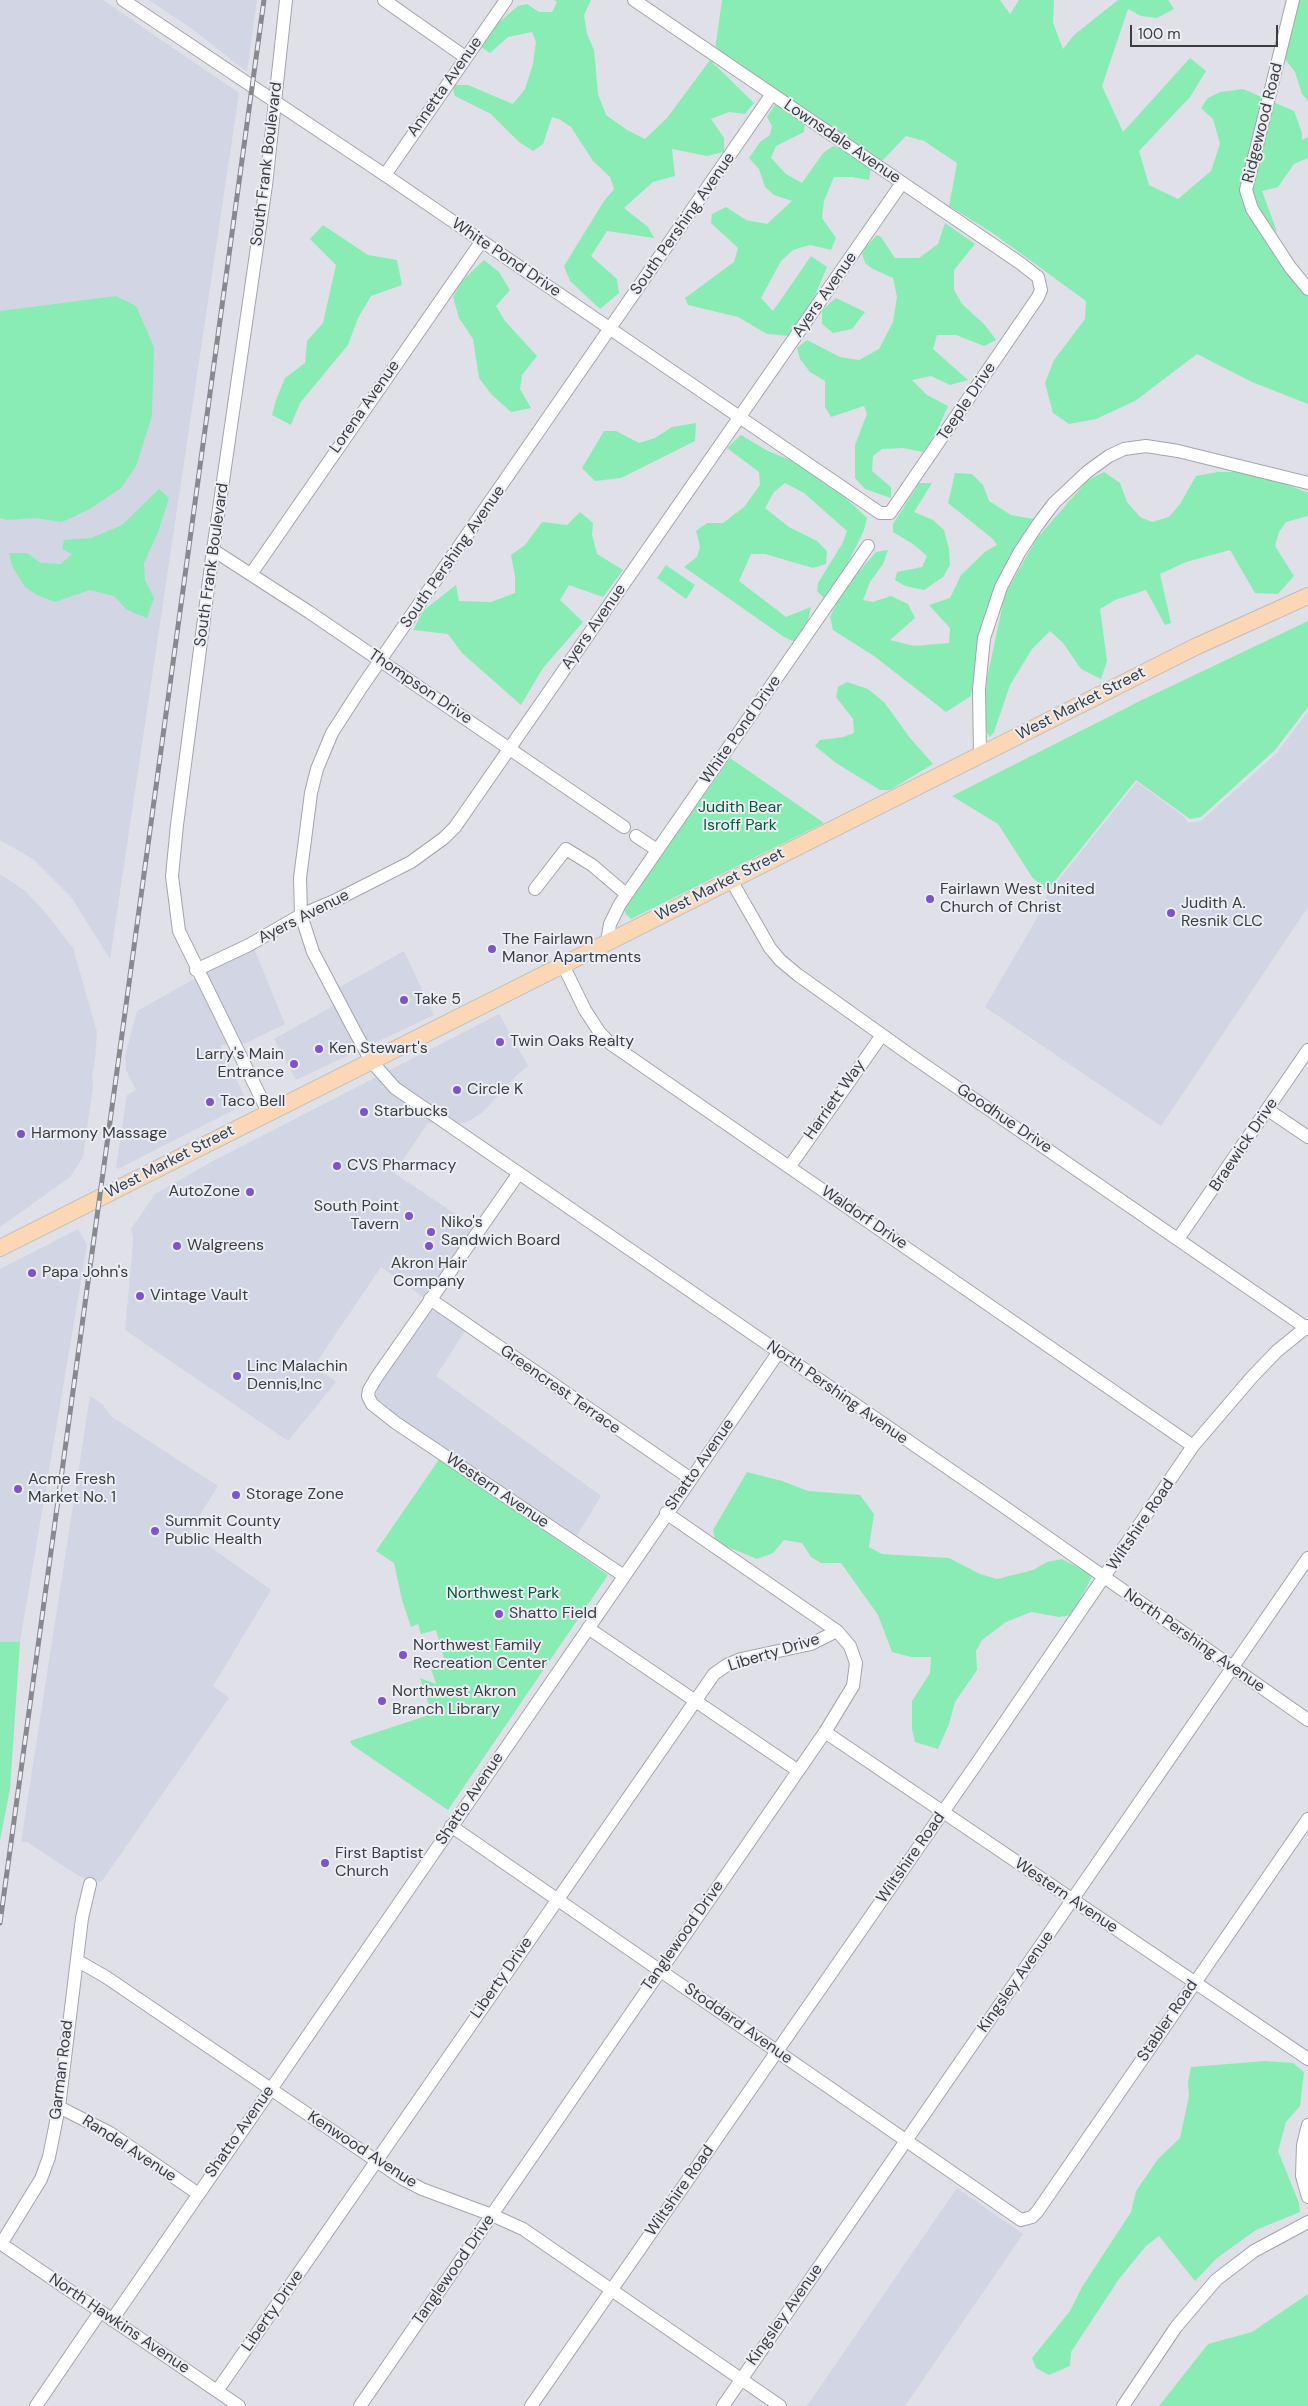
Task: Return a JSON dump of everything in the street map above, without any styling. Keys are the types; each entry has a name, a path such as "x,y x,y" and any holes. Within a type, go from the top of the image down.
{"main road":[{"name":"West Market Street","path":"0,1248 980,754 1195,647 1308,596"}],"street":[{"name":"White Pond Drive","path":"122,0 385,175 880,513 890,513"},
{"name":"South Frank Boulevard","path":"268,1112 196,970 179,931 172,876 213,550 266,186 286,0"},
{"path":"384,0 466,57"},
{"name":"Annetta Avenue","path":"385,175 506,0"},
{"name":"Lownsdale Avenue","path":"634,0 1032,272 1038,277 1041,290"},
{"name":"Ridgewood Road","path":"1293,0 1246,190 1252,209 1290,267 1308,289"},
{"name":"South Pershing Avenue","path":"371,1060 319,964 301,916 301,860 311,793 317,769 332,733 380,661 772,94"},
{"name":"Ayers Avenue","path":"196,970 411,862 433,847 465,815 902,183"},
{"name":"Lorena Avenue","path":"251,574 481,242"},
{"name":"Teeple Drive","path":"890,513 991,367 1041,290"},
{"path":"980,754 979,689 984,638 998,594 1019,553 1036,527 1054,503 1087,472 1109,456 1124,449 1146,446 1178,451 1308,483"},
{"name":"White Pond Drive","path":"607,942 610,924 626,894 868,546"},
{"name":"Thompson Drive","path":"213,550 510,748 624,827"},
{"path":"636,836 657,850"},
{"path":"536,889 566,849 592,865 626,894"},
{"name":"Goodhue Drive","path":"731,880 763,938 780,960 882,1035 1307,1328"},
{"name":"Waldorf Drive","path":"563,965 585,1010 600,1033 611,1044 1193,1446"},
{"name":"Harriett Way","path":"790,1166 882,1035"},
{"name":"Braewick Drive","path":"1178,1239 1308,1050"},
{"name":"North Pershing Avenue","path":"371,1060 395,1088 1308,1720"},
{"path":"1268,1110 1308,1138"},
{"path":"430,1299 518,1173"},
{"name":"Western Avenue","path":"430,1299 372,1383 368,1396 372,1404 447,1458 624,1576"},
{"name":"Greencrest Terrace","path":"430,1299 691,1479"},
{"name":"Wiltshire Road","path":"532,2406 1104,1578 1193,1446 1252,1377 1277,1352 1307,1328"},
{"name":"Shatto Avenue","path":"112,2320 778,1352"},
{"name":"Tanglewood Drive","path":"360,2406 850,1694 856,1674 856,1663 850,1646 837,1631 666,1514"},
{"name":"Kingsley Avenue","path":"723,2406 1308,1558"},
{"path":"588,1628 797,1770"},
{"name":"Liberty Drive","path":"217,2391 694,1700 714,1674 727,1665 741,1659 810,1644 837,1631"},
{"name":"Western Avenue","path":"825,1732 1308,2059"},
{"name":"Stabler Road","path":"1025,2219 1032,2217 1037,2212 1308,1819"},
{"name":"Stoddard Avenue","path":"452,1826 661,1969 1014,2217 1025,2219"},
{"name":"Garman Road","path":"0,2243 41,2179 49,2156 59,2107 70,2002 78,1961 82,1918 90,1884"},
{"name":"Kenwood Avenue","path":"78,1961 106,1977 376,2161 422,2189 492,2215 523,2229 780,2406"},
{"name":"Randel Avenue","path":"59,2107 110,2133 197,2194"},
{"path":"1308,2125 1303,2145 1302,2176 1308,2196"},
{"path":"1123,2406 1176,2327 1216,2280 1254,2251 1308,2222"},
{"name":"North Hawkins Avenue","path":"0,2243 217,2391 233,2404"},
{"path":"36,2406 100,2312"}],"shaded area":[{"path":"0,0 103,0 239,93 110,959 72,898 33,859 0,840"},
{"path":"149,0 257,0 247,72 191,28"},
{"name":"Judith A. Resnik CLC","path":"1308,711 1308,907 1161,1126 985,1007 1036,920 1048,893 1137,782 1183,816 1188,823 1201,821 1277,753"},
{"path":"0,874 24,890 45,912 73,948 97,1032 92,1076 93,1087 83,1157 70,1177 0,1227"},
{"path":"253,946 285,1024 246,1043 220,1045 246,1100 245,1104 118,1169 116,1167 127,1095 136,1090 126,1070 125,1056 137,1011"},
{"path":"404,951 434,1015 296,1080 274,1039 335,1005 329,993"},
{"path":"499,1014 528,1066 516,1076 482,1113 465,1123 428,1123 394,1173 451,1211 474,1229 424,1298 381,1267 314,1366 336,1382 288,1441 125,1330 132,1255 133,1237 131,1229 155,1194 213,1161"},
{"path":"78,1229 87,1245 20,1642 0,1642 0,1269"},
{"path":"431,1311 442,1313 465,1331 436,1376 601,1496 576,1537 409,1425 378,1400 376,1396 378,1387"},
{"path":"90,1396 102,1404 112,1417 218,1486 189,1532 271,1590 213,1686 229,1698 102,1881 98,1882 79,1876 27,1842 21,1842"},
{"path":"957,2188 1023,2234 905,2406 807,2406"}],"green space":[{"path":"554,0 591,0 584,15 587,34 594,50 598,94 606,115 627,130 645,139 667,118 710,60 754,103 745,114 729,112 711,119 724,138 724,152 707,156 672,149 675,176 653,182 624,208 648,227 654,238 607,231 591,256 617,279 619,293 600,309 570,281 564,266 604,201 614,189 610,177 593,161 571,127 559,119 552,117 543,144 533,151 519,142 491,114 455,96 452,85 468,85 513,104 525,89 533,64 536,42 532,32 508,37 490,53 481,47 498,23 518,6 527,4 539,12 552,12 557,2"},
{"path":"722,0 1000,0 1010,14 1019,0 1054,0 1053,23 1063,49 1074,35 1118,0 1168,0 1174,9 1157,18 1141,16 1128,9 1102,86 1123,132 1190,58 1206,71 1190,97 1139,151 1149,185 1178,199 1211,171 1220,144 1213,119 1201,108 1208,98 1220,92 1243,89 1294,111 1302,133 1302,140 1308,137 1308,158 1294,164 1278,187 1262,191 1276,229 1277,252 1308,293 1308,404 1252,382 1197,354 1135,401 1096,419 1069,424 1053,413 1045,383 1054,360 1085,319 1086,301 994,234 949,206 957,163 924,141 906,136 881,162 715,50"},
{"path":"1299,0 1308,0 1308,101 1302,94 1295,72 1285,59"},
{"path":"776,103 805,123 804,132 776,146 771,158 786,174 802,183 823,153 833,146 859,157 871,167 869,180 852,177 834,177 824,201 822,218 836,238 831,250 810,245 793,250 781,261 761,298 773,311 811,256 827,267 813,300 790,336 767,334 738,317 688,305 685,298 734,262 738,248 711,223 712,214 726,207 746,220 767,224 792,201 774,195 765,187 759,169 749,158 760,142 770,135 772,126 767,117"},
{"path":"945,223 975,244 954,270 954,290 962,304 985,325 996,340 984,346 956,335 937,335 933,349 968,380 950,385 931,376 912,380 927,395 948,406 937,431 923,452 903,448 882,449 873,456 872,471 891,487 891,498 865,489 855,478 855,445 867,414 864,406 831,417 825,407 825,381 810,372 800,359 797,348 807,340 840,357 859,360 879,349 893,322 897,297 893,278 873,269 865,263 862,254 865,248 877,235 881,237 895,258 919,258 938,244"},
{"path":"323,225 368,255 397,260 402,285 371,296 358,318 348,345 300,403 291,425 272,415 285,378 305,363 307,341 323,323 336,265 310,239"},
{"path":"484,260 499,272 510,290 496,306 505,321 537,356 522,375 520,389 531,408 511,412 491,394 479,378 473,339 459,318 453,297 462,281"},
{"path":"116,296 136,306 154,347 152,416 136,466 121,488 88,510 62,522 35,518 7,520 0,518 0,311"},
{"path":"836,298 865,312 852,329 833,333 822,324 822,310"},
{"path":"696,423 695,441 621,478 595,481 582,468 604,431 616,431 639,443 655,438 672,427"},
{"path":"741,435 768,451 810,471 835,488 867,518 864,530 848,563 833,588 824,598 817,591 818,583 842,544 847,531 804,493 785,483 774,492 765,508 789,527 817,541 827,551 826,564 813,568 765,554 751,554 739,581 786,617 811,607 807,624 795,642 784,637 684,567 697,557 700,547 696,531 707,523 723,523 744,507 760,485 759,472 727,448"},
{"path":"1104,472 1120,483 1127,502 1140,517 1152,522 1169,517 1180,504 1196,476 1218,472 1237,472 1279,481 1308,493 1308,516 1286,522 1279,532 1275,546 1294,576 1278,594 1255,593 1230,550 1186,562 1160,574 1171,623 1165,625 1146,590 1115,600 1100,609 1107,661 1101,679 1081,669 1063,643 1050,631 1032,649 1010,685 994,732 990,737 984,729 987,678 1005,594 1037,538 1088,480"},
{"path":"955,473 972,474 983,485 989,501 1011,515 1034,519 1038,515 994,595 980,629 971,696 946,712 874,656 833,630 830,617 842,591 876,552 888,550 883,564 870,582 863,600 873,602 891,596 908,604 915,618 890,640 914,646 949,643 950,628 929,605 950,598 961,575 986,551 997,545 993,539 948,503"},
{"path":"919,483 932,483 914,512 933,520 944,530 949,549 950,565 943,577 924,590 905,586 895,580 897,572 922,567 927,556 913,544 893,532 893,524"},
{"path":"159,489 169,498 158,532 144,563 145,580 154,598 147,618 127,610 114,596 90,590 55,602 37,595 25,587 12,566 9,553 27,553 41,563 61,564 72,554 62,549 64,540 91,538 122,525"},
{"path":"580,512 593,523 592,535 597,554 623,570 603,597 569,585 560,600 583,622 543,668 521,705 462,653 448,634 413,630 424,610 456,585 459,601 491,602 515,593 515,576 511,555 525,545 542,522 567,525"},
{"path":"666,565 695,585 686,599 657,578"},
{"path":"1308,621 1308,707 1275,750 1201,817 1190,819 1136,780 1047,891 1032,877 998,824 952,796 1142,700"},
{"path":"847,682 868,689 884,702 910,738 933,764 890,790 880,790 836,763 815,746 820,740 843,737 854,733 853,719 836,697 838,687"},
{"name":"Judith Bear Isroff Park","path":"730,758 824,823 631,919 625,913 625,908"},
{"name":"Northwest Park","path":"440,1458 608,1575 448,1810 352,1745 350,1741 432,1714 420,1678 436,1684 431,1669 446,1665 436,1630 421,1634 418,1624 411,1627 402,1600 394,1563 376,1551"},
{"path":"747,1472 782,1481 808,1491 860,1495 874,1514 869,1547 882,1554 949,1558 980,1574 997,1579 1033,1570 1047,1562 1062,1559 1093,1575 1072,1615 1059,1617 1031,1612 1006,1622 982,1640 976,1651 977,1670 955,1702 949,1724 938,1749 915,1742 912,1729 912,1701 930,1673 931,1657 911,1657 892,1652 878,1615 841,1563 821,1563 811,1557 802,1543 784,1540 773,1553 757,1559 716,1542 713,1530"},
{"path":"0,1642 20,1642 10,1789 0,1840"},
{"path":"1265,2061 1293,2063 1304,2072 1300,2106 1286,2122 1278,2151 1299,2203 1300,2212 1256,2230 1217,2258 1195,2281 1159,2236 1146,2246 1119,2279 1071,2352 1070,2366 1049,2375 1036,2368 1032,2358 1070,2311 1082,2287 1131,2212 1136,2191 1158,2159 1180,2138 1189,2096 1188,2082 1191,2067"},
{"path":"1308,2294 1308,2406 1159,2406 1208,2344 1252,2332"}],"railway":[{"path":"0,1923 264,0"}],"place":[{"name":"Fairlawn West United Church of Christ","path":"930,899"},
{"name":"Judith A. Resnik CLC","path":"1171,913"},
{"name":"The Fairlawn Manor Apartments","path":"492,949"},
{"name":"Take 5","path":"404,1000"},
{"name":"Twin Oaks Realty","path":"500,1042"},
{"name":"Ken Stewart's","path":"319,1049"},
{"name":"Larry's Main Entrance","path":"294,1064"},
{"name":"Circle K","path":"457,1090"},
{"name":"Taco Bell","path":"210,1102"},
{"name":"Starbucks","path":"364,1112"},
{"name":"Harmony Massage","path":"21,1134"},
{"name":"CVS Pharmacy","path":"337,1166"},
{"name":"AutoZone","path":"250,1192"},
{"name":"South Point Tavern","path":"409,1216"},
{"name":"Niko's Sandwich Board","path":"431,1232"},
{"name":"Walgreens","path":"177,1246"},
{"name":"Akron Hair Company","path":"429,1246"},
{"name":"Papa John's","path":"32,1273"},
{"name":"Vintage Vault","path":"140,1296"},
{"name":"Linc Malachin Dennis,Inc","path":"237,1376"},
{"name":"Acme Fresh Market No. 1","path":"18,1489"},
{"name":"Storage Zone","path":"236,1495"},
{"name":"Summit County Public Health","path":"155,1531"},
{"name":"Shatto Field","path":"499,1614"},
{"name":"Northwest Family Recreation Center","path":"403,1655"},
{"name":"Northwest Akron Branch Library","path":"382,1701"},
{"name":"First Baptist Church","path":"325,1863"}]}
